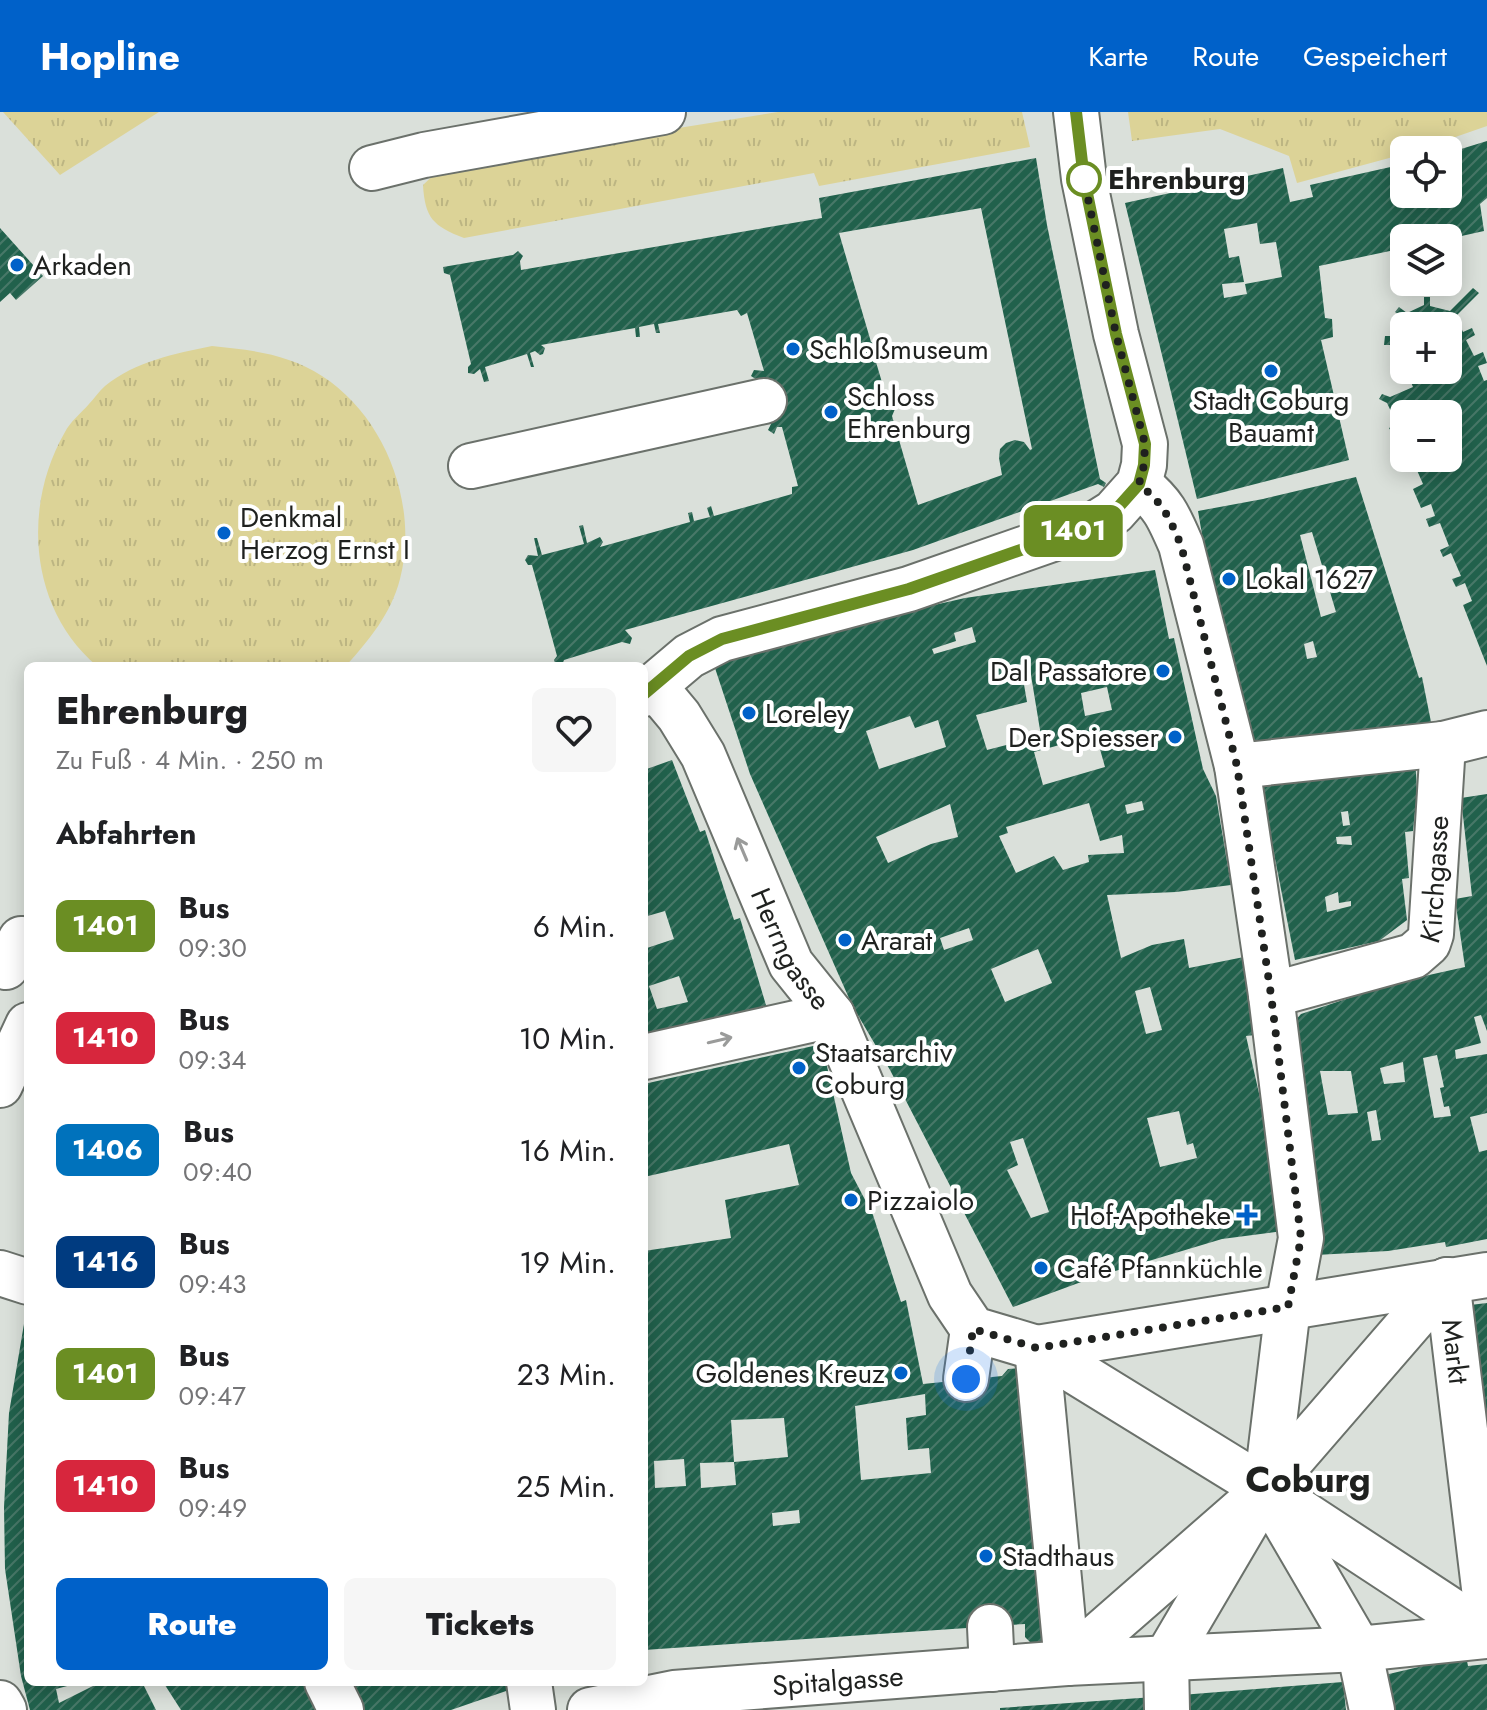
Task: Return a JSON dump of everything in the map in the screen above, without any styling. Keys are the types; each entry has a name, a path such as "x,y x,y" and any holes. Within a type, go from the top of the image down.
{"street":[{"path":"372,168 424,155 663,112"},
{"path":"649,690 689,656 722,639 909,589 1095,524 1114,512 1139,484 1145,444 1116,334 1084,179 1076,112"},
{"path":"471,466 764,401"},
{"name":"Markt","path":"1139,484 1166,512 1181,545 1237,766 1271,995 1301,1238 1288,1307 1266,1489 1166,1659"},
{"name":"Herrngasse","path":"649,690 679,716 703,755 791,964 832,1015 950,1295 973,1329"},
{"path":"1237,766 1466,738"},
{"name":"Kirchgasse","path":"1271,995 1413,956 1428,943 1466,738"},
{"path":"648,1056 832,1015"},
{"path":"0,1085 24,1034"},
{"path":"0,1273 24,1281"},
{"name":"Markt","path":"1037,1348 1467,1277"},
{"name":"Markt","path":"1067,1663 1266,1489 1467,1277"},
{"name":"Markt","path":"1467,1277 1487,1613"},
{"path":"966,1379 973,1329 1037,1348 1266,1489 1487,1635"},
{"path":"1037,1348 1067,1663 1359,1649 1487,1635"},
{"path":"1266,1489 1359,1649 1372,1710"},
{"name":"Spitalgasse","path":"590,1710 674,1693 991,1648 1067,1663"},
{"path":"1166,1659 1167,1710"},
{"path":"329,1686 341,1710"},
{"path":"530,1686 533,1710"},
{"path":"0,1704 4,1710"}],"green space":[{"path":"3,112 159,112 60,175"},
{"path":"778,112 1022,112 1030,147 819,186 814,173 464,238 438,225 426,206 423,185 443,166"},
{"path":"1128,112 1487,112 1487,126 1458,136 1390,136 1390,158 1297,183 1289,156 1220,129 1132,141"},
{"path":"212,346 255,351 296,363 322,376 345,394 380,439 401,494 405,551 396,592 385,615 349,662 93,662 74,643 57,616 39,555 38,524 42,492 51,461 65,432 105,386 129,370"}],"building":[{"path":"1487,141 1487,198 1480,204 1484,231 1462,236 1462,224 1390,224 1390,251 1319,266 1325,318 1332,319 1333,337 1321,340 1349,460 1197,499 1125,203 1283,168 1290,202 1313,197 1310,185 1390,167 1390,208 1462,208 1462,149","holes":["1257,223 1260,244 1276,242 1282,277 1245,284 1247,294 1224,298 1222,284 1244,282 1239,256 1229,258 1224,229"]},
{"name":"Schloss Ehrenburg","path":"1036,158 1047,225 1100,479 1106,483 1104,487 1098,484 913,550 625,630 632,638 630,644 622,642 563,662 555,662 557,656 532,565 525,560 528,555 538,556 534,538 537,538 542,555 584,544 579,526 583,525 587,543 600,537 603,542 600,547 690,522 688,513 692,512 694,521 710,517 707,508 711,506 714,516 792,494 792,487 798,486 782,427 777,427 774,434 768,430 771,424 764,401 757,380 751,376 754,370 764,371 747,313 741,316 737,310 658,324 660,333 656,333 654,324 639,327 640,337 636,337 635,328 541,345 545,348 543,354 530,353 534,367 531,367 527,354 485,367 489,381 484,382 480,369 474,374 468,373 471,364 450,275 444,273 443,267 513,255 518,251 523,256 521,270 822,218 819,198","holes":["981,208 1030,450 1024,442 1015,440 1006,443 1000,449 1002,475 918,505 892,416 895,409 889,406 873,352 877,349 876,344 871,342 839,233"]},
{"name":"Arkaden","path":"0,228 43,276 16,300 10,293 0,302"},
{"path":"1473,288 1479,293 1460,312 1409,312 1424,305 1424,297 1430,297 1430,306 1450,311"},
{"path":"1472,328 1475,335 1466,340 1474,356 1483,352 1487,363 1478,366 1484,381 1487,380 1487,666 1463,605 1472,601 1465,583 1456,587 1452,579 1461,576 1451,553 1443,557 1440,550 1449,546 1440,523 1429,527 1426,519 1435,516 1431,504 1421,508 1413,489 1423,484 1418,472 1462,472 1462,400 1390,400 1390,409 1387,403 1379,399 1382,394 1390,397 1413,387 1412,384 1462,384 1462,330 1463,332"},
{"path":"1385,336 1390,336 1390,345 1384,345"},
{"path":"1356,477 1419,678 1422,677 1432,727 1249,755 1215,611 1198,511","holes":["1312,532 1336,612 1321,617 1300,535","1313,641 1317,657 1307,659 1304,644"]},
{"path":"1155,570 1169,639 1174,638 1203,769 1216,796 1231,885 1176,892 1107,895 1121,958 1152,945 1184,939 1189,968 1244,957 1255,1035 1246,1036 1290,1230 1222,1239 1092,1278 1013,1307 890,1070 852,1005 750,774 714,665 839,631 838,627 965,598","holes":["972,627 976,642 934,654 932,649 956,641 954,633","1029,663 1041,736 987,750 976,715 1027,702 1021,667 1014,669 1014,666","1107,687 1112,710 1085,716 1081,693","910,716 915,728 938,720 946,747 879,769 866,731","1096,735 1105,767 1043,785 1034,752","1142,801 1144,810 1127,814 1125,805","1089,803 1100,841 1122,835 1124,853 1088,855 1089,862 1063,870 1054,856 1016,873 999,836 1008,833 1006,827","950,804 958,837 931,844 888,863 876,837","969,928 973,940 944,950 940,938","1038,949 1052,983 1005,1002 991,969","1150,987 1162,1030 1146,1034 1135,991","1179,1111 1187,1145 1193,1143 1197,1158 1160,1167 1147,1118","1023,1138 1049,1212 1031,1218 1007,1170 1018,1165 1010,1142"]},
{"path":"1415,753 1417,792 1413,831 1405,832 1409,878 1402,879 1407,920 1379,941 1295,960 1260,783","holes":["1348,811 1350,825 1343,826 1341,812","1351,836 1352,845 1337,844 1336,837","1338,892 1339,903 1351,901 1351,906 1327,912 1325,897"]},
{"path":"672,760 700,832 705,830 734,920 740,918 771,1022 648,1050 648,948 674,939 665,911 648,916 648,769","holes":["679,976 688,1002 657,1009 649,986"]},
{"path":"1487,794 1487,1031 1481,1015 1474,1017 1481,1043 1455,1050 1456,1059 1487,1054 1487,1113 1470,1117 1479,1152 1487,1150 1487,1239 1446,1247 1445,1242 1388,1251 1316,1255 1292,1024 1301,1014 1367,992 1366,989 1465,967 1455,899 1472,896 1461,798","holes":["1437,1055 1444,1087 1440,1088 1444,1107 1449,1106 1451,1116 1434,1118 1423,1058","1403,1062 1405,1082 1384,1084 1380,1068","1320,1071 1351,1071 1358,1113 1328,1115","1376,1110 1381,1140 1372,1141 1367,1112"]},
{"path":"822,1044 851,1173 873,1215 901,1302 906,1300 923,1384 1002,1376 1008,1369 1022,1368 1023,1395 1018,1396 1039,1615 1044,1614 1045,1643 1032,1644 1025,1637 1025,1624 648,1650 648,1250 731,1238 725,1200 799,1185 789,1144 648,1176 648,1083","holes":["925,1394 926,1415 906,1418 908,1450 929,1448 931,1473 861,1480 855,1406","784,1418 788,1457 734,1462 731,1420","684,1459 686,1486 655,1488 654,1461","734,1462 736,1485 701,1488 700,1463","799,1510 800,1523 773,1526 772,1513"]},
{"path":"1487,1303 1487,1445 1462,1306"},
{"path":"24,1324 24,1686 67,1686 56,1689 59,1703 93,1686 144,1686 156,1710 30,1710 21,1676 5,1569 4,1507 9,1413"},
{"path":"1466,1656 1468,1666 1487,1664 1487,1710 1384,1710 1376,1677"},
{"path":"1343,1682 1346,1710 1182,1710 1181,1695"},
{"path":"166,1686 315,1686 326,1710 181,1710"},
{"path":"345,1686 508,1686 509,1690 451,1710 356,1710"},
{"path":"1154,1697 1155,1710 1000,1710 1000,1708"}],"bus line":[{"name":"1401","path":"648,691 689,656 722,639 909,589 1095,524 1114,512 1139,484 1145,444 1116,334 1084,179 1076,112"}],"place":[{"name":"Ehrenburg","path":"1084,179"},
{"name":"Arkaden","path":"17,265"},
{"name":"Schloßmuseum","path":"793,349"},
{"name":"Stadt Coburg Bauamt","path":"1271,371"},
{"name":"Schloss Ehrenburg","path":"831,412"},
{"name":"Denkmal Herzog Ernst I","path":"224,533"},
{"name":"Lokal 1627","path":"1229,579"},
{"name":"Dal Passatore","path":"1163,671"},
{"name":"Loreley","path":"749,713"},
{"name":"Der Spiesser","path":"1175,737"},
{"name":"Ararat","path":"845,940"},
{"name":"Staatsarchiv Coburg","path":"799,1068"},
{"name":"Pizzaiolo","path":"851,1200"},
{"name":"Hof-Apotheke","path":"1247,1215"},
{"name":"Café Pfannküchle","path":"1041,1268"},
{"name":"Goldenes Kreuz","path":"901,1373"},
{"name":"Stadthaus","path":"986,1556"}],"district":[{"name":"Coburg","path":"1308,1479"}],"route":[{"path":"966,1379 973,1329 1037,1348 1288,1307 1301,1238 1271,995 1237,766 1181,545 1166,512 1139,484 1145,444 1116,334 1084,179"}]}
